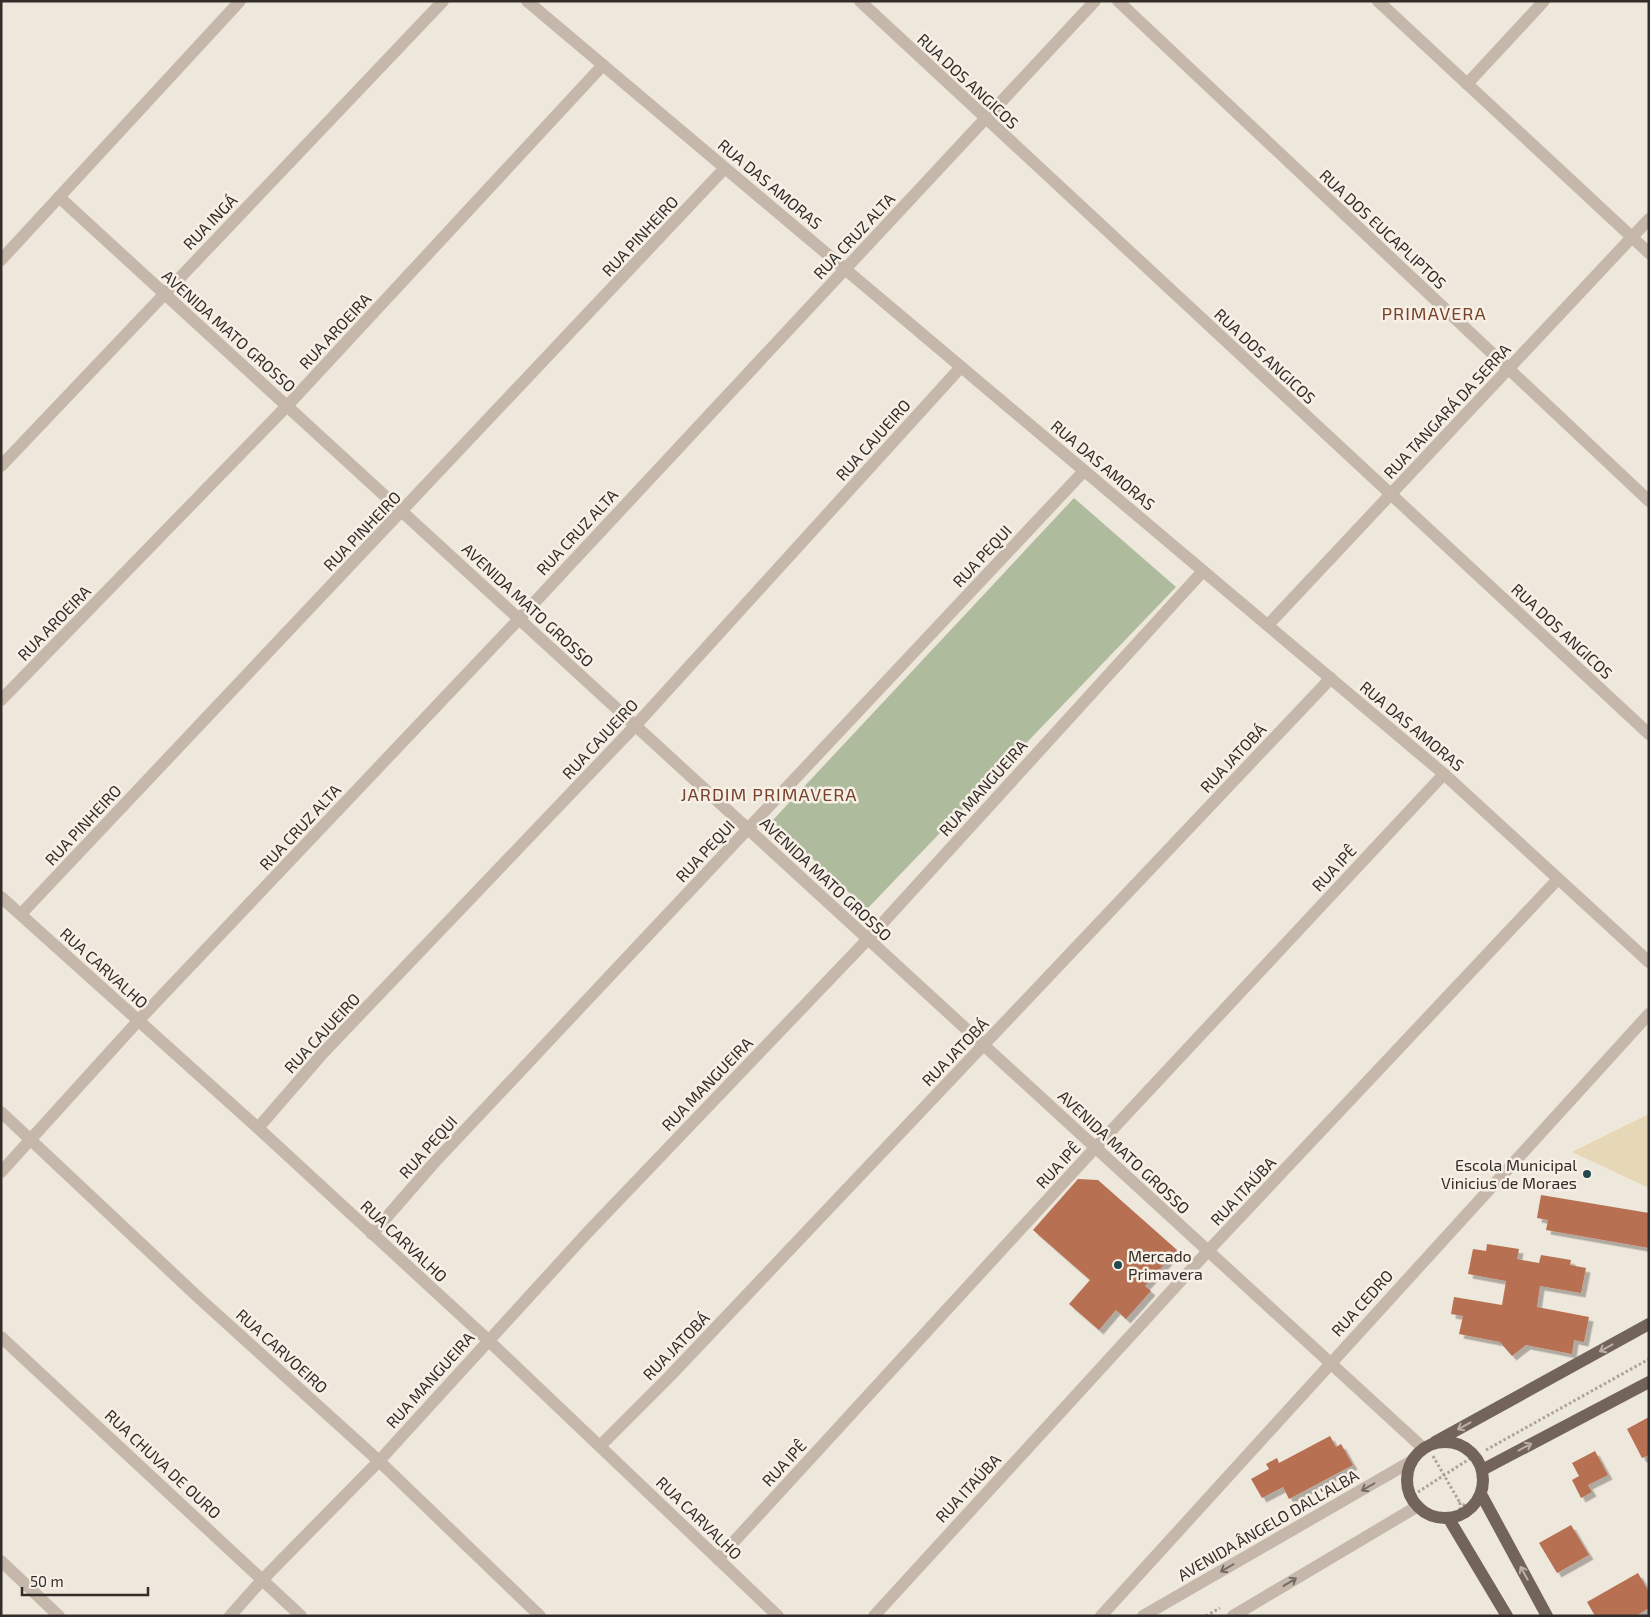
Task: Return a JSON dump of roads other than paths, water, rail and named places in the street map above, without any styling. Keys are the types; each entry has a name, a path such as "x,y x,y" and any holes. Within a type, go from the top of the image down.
{"main road":[{"path":"1428,1445 1457,1443 1475,1456 1482,1470 1483,1486 1481,1494 1463,1512 1432,1517 1414,1502 1406,1486 1406,1474 1410,1462 1428,1445 1649,1324"},
{"path":"1482,1470 1649,1382"},
{"path":"1481,1494 1547,1616"},
{"path":"1463,1512 1507,1616"}],"street":[{"path":"1,260 240,1"},
{"name":"RUA INGÁ","path":"1,466 443,1"},
{"name":"RUA DAS AMORAS","path":"527,1 1444,774 1649,962"},
{"name":"RUA DOS ANGICOS","path":"860,1 984,119 1649,734"},
{"name":"RUA CRUZ ALTA","path":"1,1172 138,1021 519,619 1095,1"},
{"name":"RUA DOS EUCAPLIPTOS","path":"1118,1 1649,501"},
{"path":"1378,1 1649,253"},
{"path":"1467,84 1544,1"},
{"name":"RUA AROEIRA","path":"1,700 287,406 603,65"},
{"name":"RUA PINHEIRO","path":"21,914 403,512 725,168"},
{"name":"AVENIDA MATO GROSSO","path":"59,197 1330,1363 1428,1445"},
{"name":"RUA TANGARÁ DA SERRA","path":"1268,625 1649,219"},
{"name":"RUA CAJUEIRO","path":"258,1128 322,1054 636,726 961,367"},
{"name":"RUA PEQUI","path":"372,1234 433,1164 1084,471"},
{"name":"RUA MANGUEIRA","path":"230,1616 263,1579 379,1461 587,1232 868,939 1204,571"},
{"name":"RUA JATOBÁ","path":"600,1446 669,1377 1331,678"},
{"name":"RUA IPÊ","path":"718,1559 1095,1148 1444,774"},
{"name":"RUA ITAÚBA","path":"874,1616 1208,1251 1558,879"},
{"name":"RUA CARVALHO","path":"1,897 258,1128 488,1340 778,1616"},
{"name":"RUA CEDRO","path":"1101,1616 1649,1014"},
{"name":"RUA CARVOEIRO","path":"1,1112 200,1299 379,1461 540,1616"},
{"name":"RUA CHUVA DE OURO","path":"1,1337 301,1616"},
{"name":"AVENIDA ÂNGELO DALL'ALBA","path":"1143,1616 1410,1462"},
{"path":"1233,1616 1414,1502"},
{"path":"1,1561 59,1616"}],"place":[{"name":"Escola Municipal Vinicius de Moraes","path":"1587,1174"},
{"name":"Mercado Primavera","path":"1118,1265"}],"district":[{"name":"PRIMAVERA","path":"1434,314"},
{"name":"JARDIM PRIMAVERA","path":"769,795"}]}
